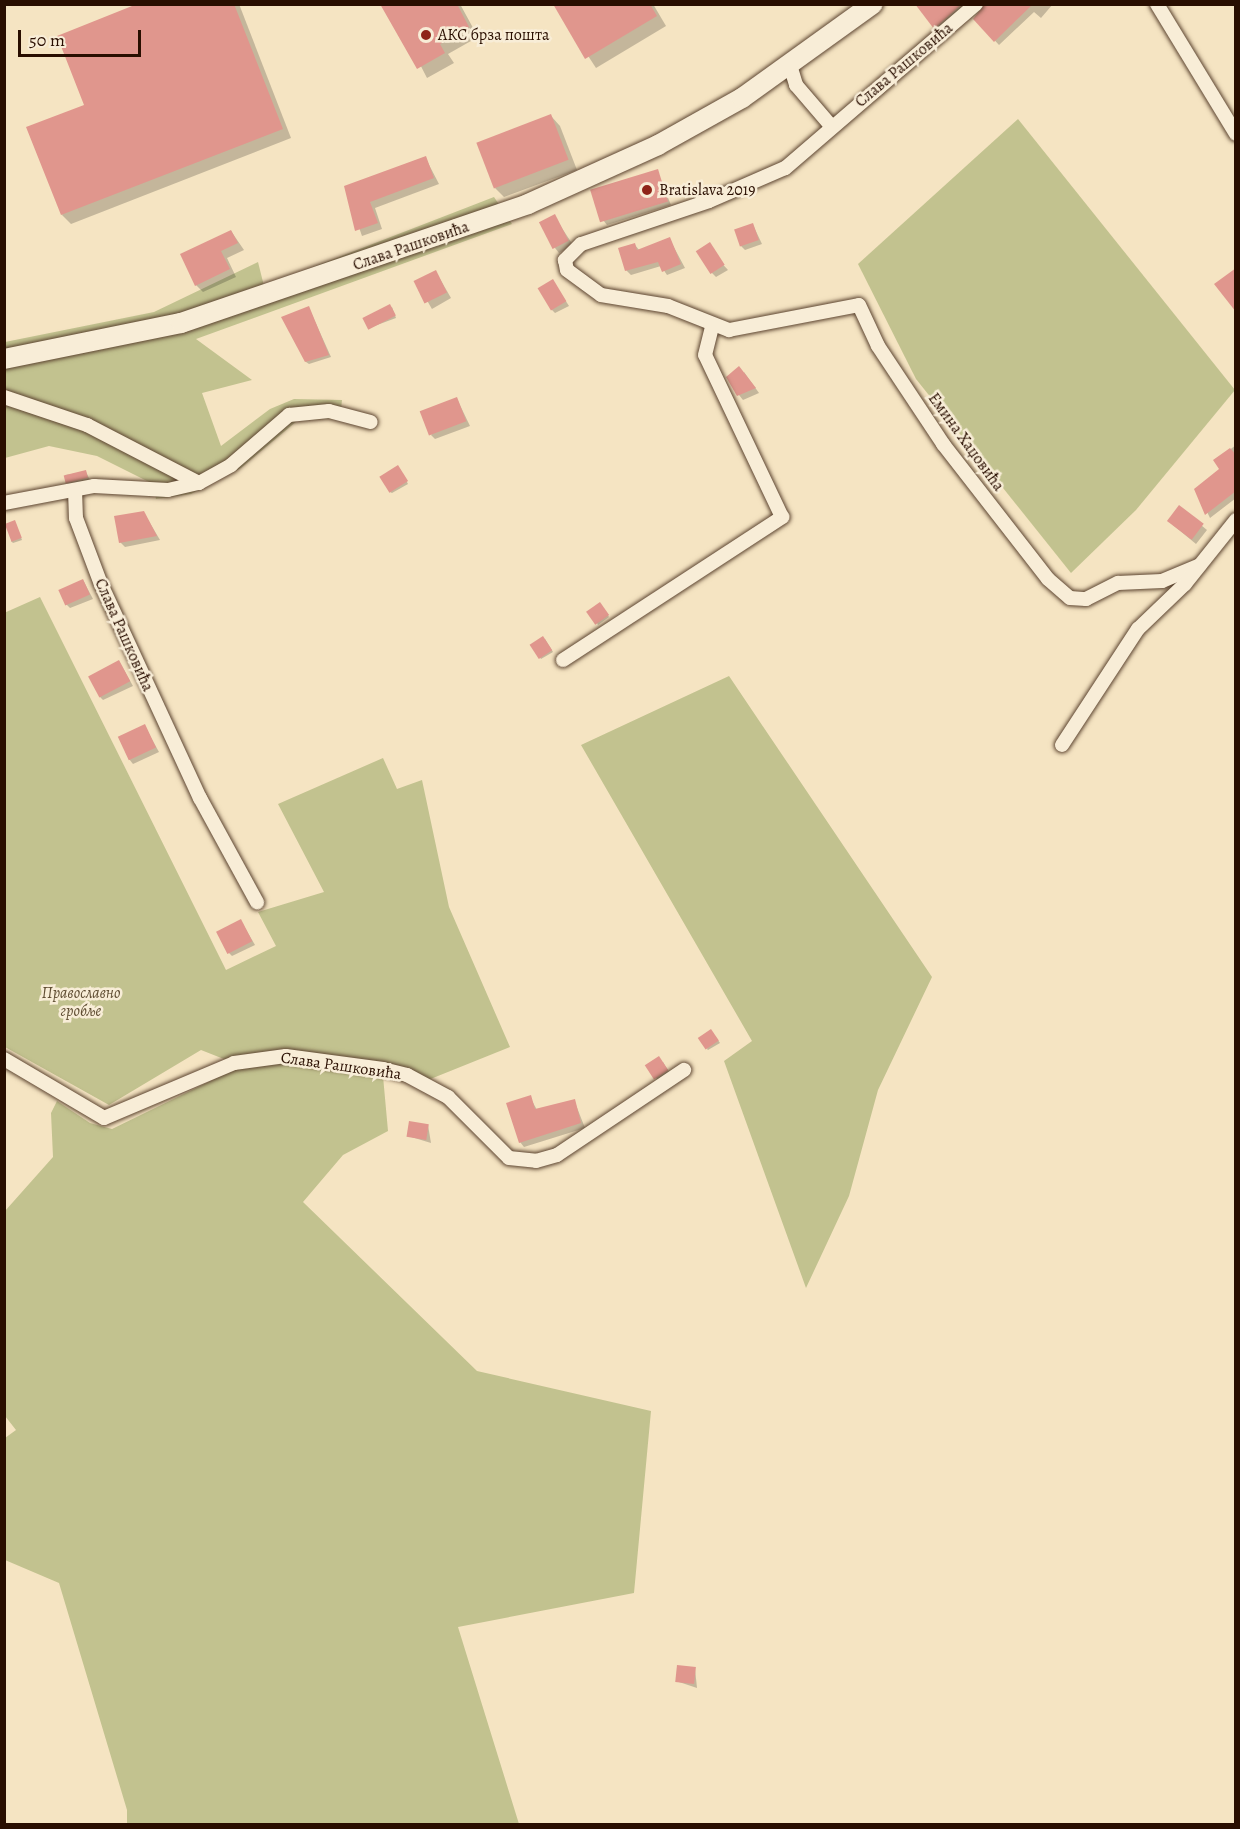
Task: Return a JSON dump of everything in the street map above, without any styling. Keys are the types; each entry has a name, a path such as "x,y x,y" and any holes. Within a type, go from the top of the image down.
{"main road":[{"name":"Слава Рашковића","path":"4,359 181,323 495,216 658,145 790,65 873,4"}],"street":[{"name":"Слава Рашковића","path":"697,320 668,306 601,295 572,276 565,261 581,244 772,175 976,4"},
{"path":"1157,4 1236,134"},
{"path":"790,65 796,85 832,127"},
{"name":"Емина Хаџовића","path":"697,320 712,326 765,325 859,305 878,346 944,444 1048,579 1070,598 1086,599 1118,583 1162,581 1200,566"},
{"path":"563,660 782,517 705,355 712,326"},
{"path":"4,397 87,425 199,483"},
{"path":"4,503 112,485 168,490 199,483 231,465 289,415 329,411 371,422"},
{"name":"Слава Рашковића","path":"75,490 76,519 101,584 200,798 257,902"},
{"path":"1062,745 1138,629 1200,566 1236,520"},
{"name":"Слава Рашковића","path":"4,1059 104,1118 234,1063 286,1056 383,1069 407,1075 448,1097 509,1158 536,1161 556,1155 684,1070"}],"green space":[{"path":"1018,119 1235,390 1136,510 1071,573 916,379 858,264"},
{"path":"494,197 512,224 196,339 252,380 202,393 221,446 270,409 294,399 342,400 340,418 297,421 241,468 191,494 156,499 153,484 97,456 49,446 5,458 5,342 154,312 258,262 264,286"},
{"name":"Православно гробље","path":"40,597 226,970 276,946 258,912 324,892 278,804 383,758 397,789 422,780 449,907 510,1047 423,1082 281,1056 234,1063 201,1050 109,1105 5,1047 4,613"},
{"path":"729,676 932,977 878,1090 849,1196 806,1288 724,1061 752,1041 581,745"},
{"path":"281,1062 383,1076 388,1131 343,1155 303,1202 477,1371 651,1411 634,1593 458,1627 519,1824 127,1824 127,1810 59,1583 5,1560 5,1438 16,1430 5,1416 5,1211 53,1157 51,1113 57,1101 90,1123 112,1129 235,1069"}],"building":[{"path":"137,4 234,4 283,129 61,215 26,127 84,105 57,36"},
{"name":"АКС брза пошта","path":"380,4 457,4 469,27 440,44 445,53 417,69"},
{"path":"553,4 650,4 657,16 585,59"},
{"path":"915,4 962,4 934,29"},
{"path":"985,4 1033,4 994,42 973,19"},
{"path":"551,114 569,160 494,188 476,143"},
{"path":"426,156 434,178 370,202 378,223 355,231 344,186"},
{"path":"658,169 668,202 600,222 590,190"},
{"path":"555,214 569,241 553,249 539,222"},
{"path":"753,223 759,240 740,247 734,230"},
{"path":"231,230 238,243 221,251 230,269 195,286 180,254"},
{"path":"670,237 681,264 662,272 658,262 625,271 618,248 635,243 637,250"},
{"path":"710,242 725,265 710,274 696,251"},
{"path":"1236,268 1236,312 1214,284"},
{"path":"436,270 447,292 424,303 414,281"},
{"path":"553,279 566,301 551,311 538,288"},
{"path":"390,304 396,316 368,330 362,318"},
{"path":"309,306 329,355 305,362 281,317"},
{"path":"739,366 756,388 737,396 726,377"},
{"path":"457,397 466,421 429,436 420,411"},
{"path":"1230,448 1236,455 1236,491 1205,515 1194,489 1219,469 1213,460"},
{"path":"398,465 408,481 389,493 379,477"},
{"path":"86,470 88,478 66,483 64,476"},
{"path":"1179,505 1204,524 1192,540 1167,521"},
{"path":"144,511 157,536 119,543 114,516"},
{"path":"15,520 22,538 12,542 5,524"},
{"path":"83,579 90,595 65,606 58,590"},
{"path":"600,602 609,615 595,625 586,612"},
{"path":"543,636 552,650 539,659 530,645"},
{"path":"119,660 130,681 99,698 88,676"},
{"path":"145,724 156,748 129,760 118,737"},
{"path":"241,919 252,941 227,954 216,932"},
{"path":"711,1029 719,1041 706,1050 698,1038"},
{"path":"659,1056 668,1070 654,1080 645,1065"},
{"path":"531,1095 535,1109 575,1099 581,1123 519,1143 506,1103"},
{"path":"409,1121 429,1124 426,1140 406,1137"},
{"path":"677,1665 696,1667 694,1684 675,1682"}],"place":[{"name":"АКС брза пошта","path":"426,35"},
{"name":"Bratislava 2019","path":"647,190"}]}
